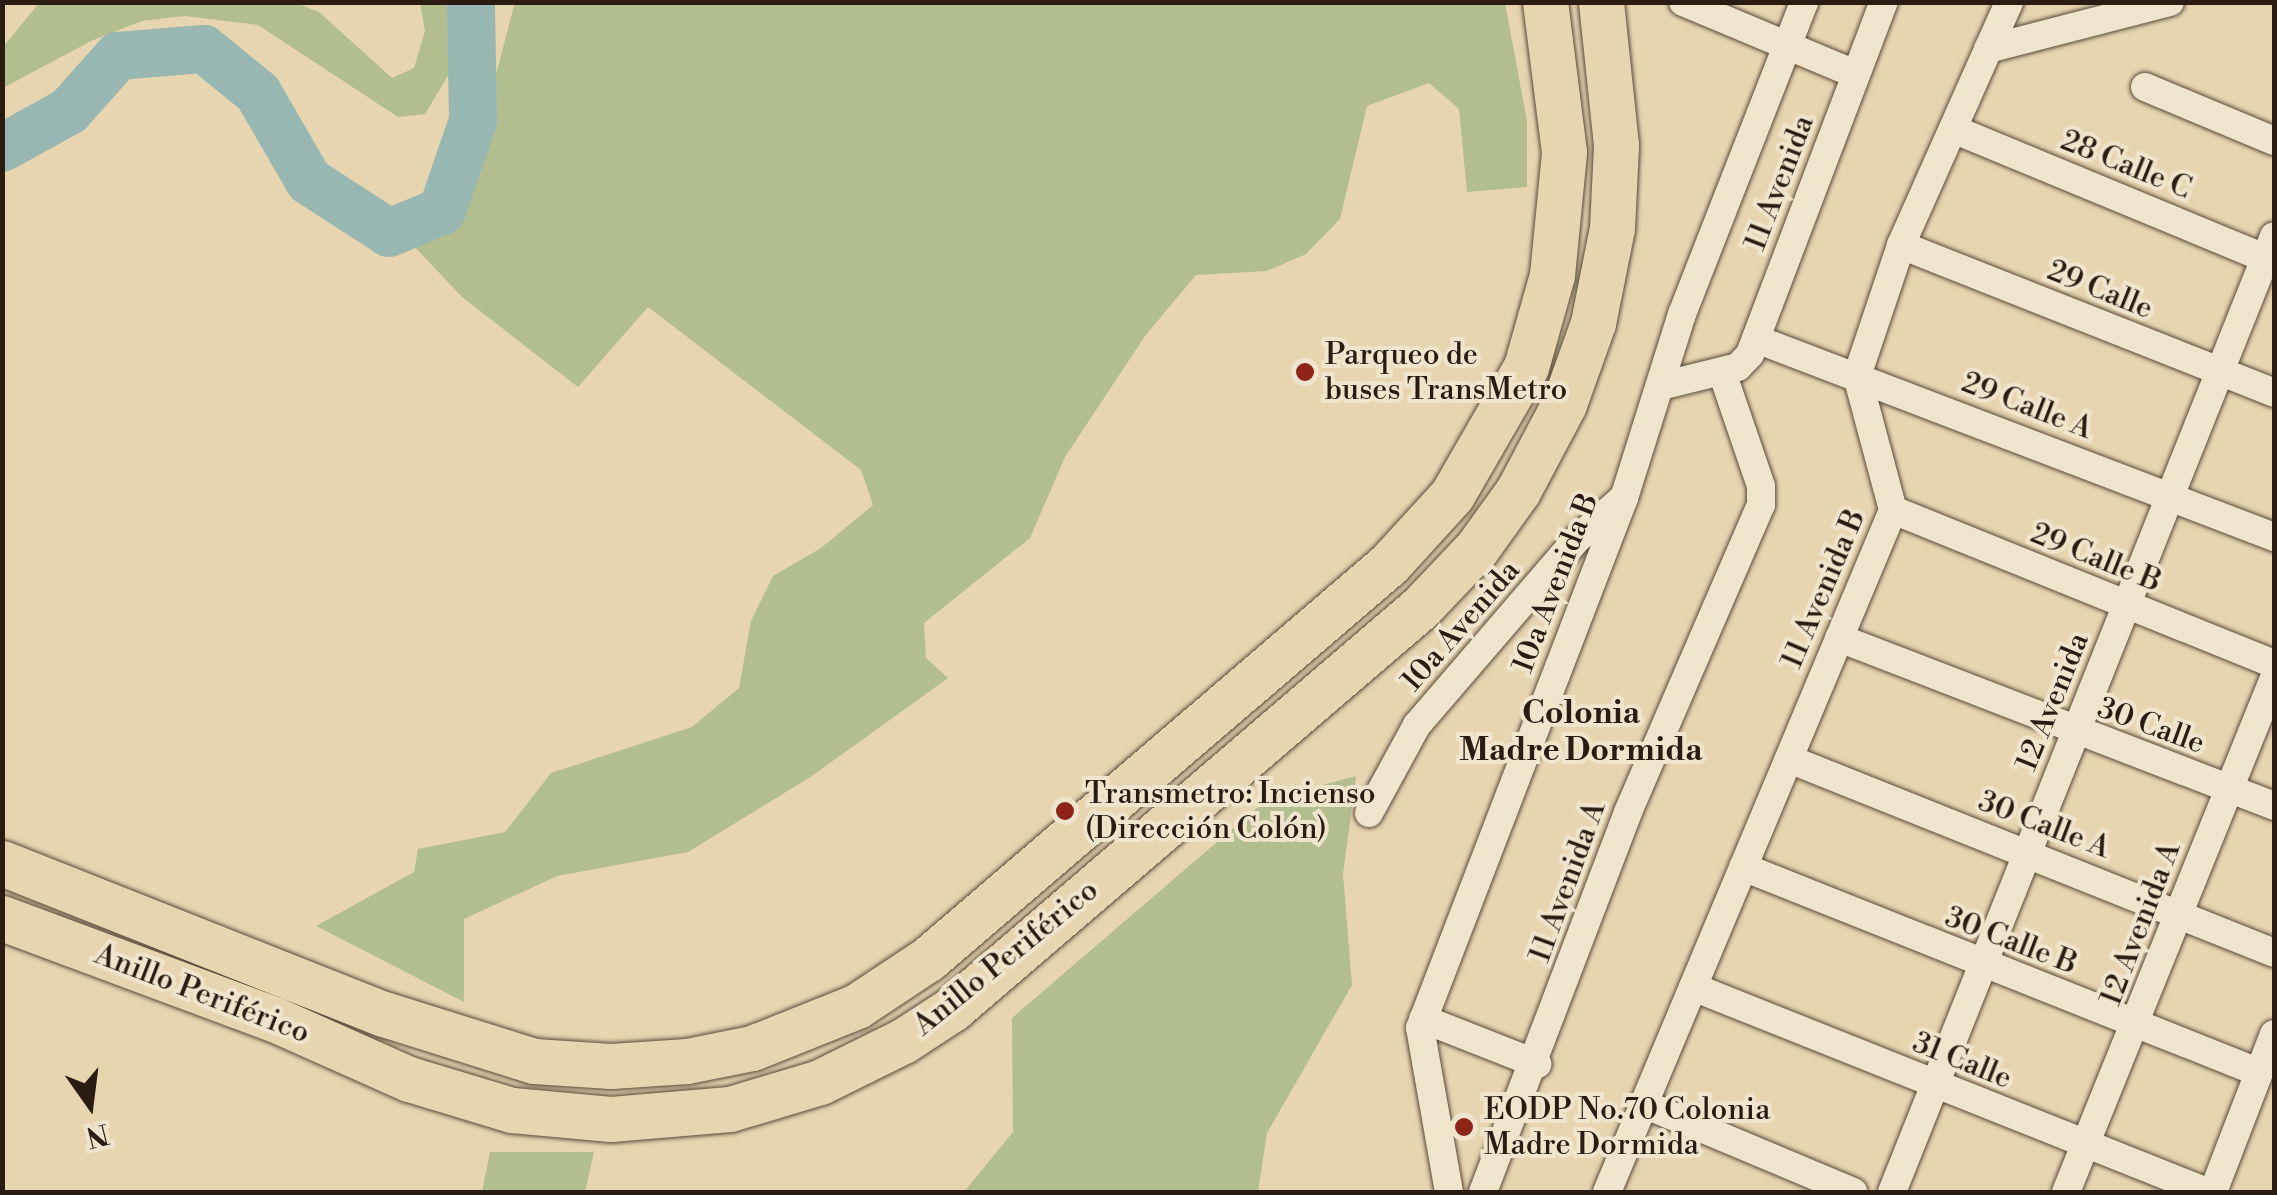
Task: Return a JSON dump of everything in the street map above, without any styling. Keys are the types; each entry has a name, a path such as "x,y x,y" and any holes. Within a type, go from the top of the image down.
{"highway":[{"name":"Anillo Periférico","path":"2,863 459,1041 534,1061 611,1066 687,1061 789,1036 857,1006 928,959 1389,564 1452,494 1526,368 1558,239 1564,152 1545,2"},
{"name":"Anillo Periférico","path":"2,918 274,1020 459,1096 512,1110 630,1118 730,1109 791,1092 848,1070 952,1009 1421,607 1477,548 1518,491 1564,404 1593,323 1612,228 1616,144 1601,2"}],"street":[{"name":"10a Avenida B","path":"1449,1192 1420,1060 1423,1019 1624,498 1682,314 1804,2"},
{"name":"11 Avenida","path":"1722,372 1738,367 1756,338 1884,2"},
{"path":"1858,376 1902,245 2009,2"},
{"path":"1988,50 2170,2"},
{"path":"1688,5 1855,74"},
{"path":"2145,87 2274,141"},
{"name":"28 Calle C","path":"1953,129 2272,252"},
{"name":"29 Calle","path":"1902,245 2274,393"},
{"name":"12 Avenida","path":"1892,1192 2170,496 2272,252"},
{"name":"29 Calle A","path":"1756,338 2274,537"},
{"path":"1662,386 1722,372"},
{"name":"11 Avenida A","path":"1483,1192 1537,1064 1628,812 1761,505 1761,486 1722,372"},
{"name":"11 Avenida B","path":"1607,1192 1893,510 1858,376"},
{"name":"10a Avenida","path":"1369,813 1416,725 1575,541 1624,498"},
{"name":"29 Calle B","path":"1893,510 2274,664"},
{"name":"30 Calle","path":"1839,638 2076,734 2274,806"},
{"name":"12 Avenida A","path":"2066,1192 2137,1025 2274,678"},
{"name":"30 Calle A","path":"1788,759 2274,953"},
{"name":"30 Calle B","path":"1743,868 2258,1072"},
{"name":"31 Calle","path":"1693,987 2210,1192"},
{"path":"1423,1019 1537,1064"},
{"path":"2210,1192 2274,1034"},
{"path":"1644,1104 1853,1192"}],"green space":[{"path":"515,2 1505,3 1527,121 1527,187 1467,192 1459,109 1429,83 1367,106 1340,219 1306,254 1267,271 1196,275 1145,336 1065,457 1030,538 924,623 926,658 948,678 812,776 688,852 557,876 464,919 464,1002 316,926 414,872 418,849 505,832 551,773 692,727 739,688 751,621 773,576 821,548 873,505 861,470 648,307 578,387 462,297 396,227 433,220 468,182"},
{"path":"39,3 296,3 319,12 392,78 414,68 425,31 420,3 468,3 449,74 425,114 398,117 258,25 185,16 142,21 91,41 3,88 3,47"},
{"path":"1356,776 1343,874 1352,985 1267,1133 1258,1192 964,1192 1013,1132 1012,1018 1266,800"},
{"path":"490,1152 594,1152 585,1192 482,1192"}],"waterway":[{"path":"2,148 69,111 118,56 204,49 258,93 309,181 389,233 442,211 473,121 471,2"}],"place":[{"name":"Parqueo de buses TransMetro","path":"1305,372"},
{"name":"Transmetro: Incienso (Dirección Colón)","path":"1065,811"},
{"name":"EODP No.70 Colonia Madre Dormida","path":"1464,1127"}],"district":[{"name":"Colonia Madre Dormida","path":"1581,732"}]}
